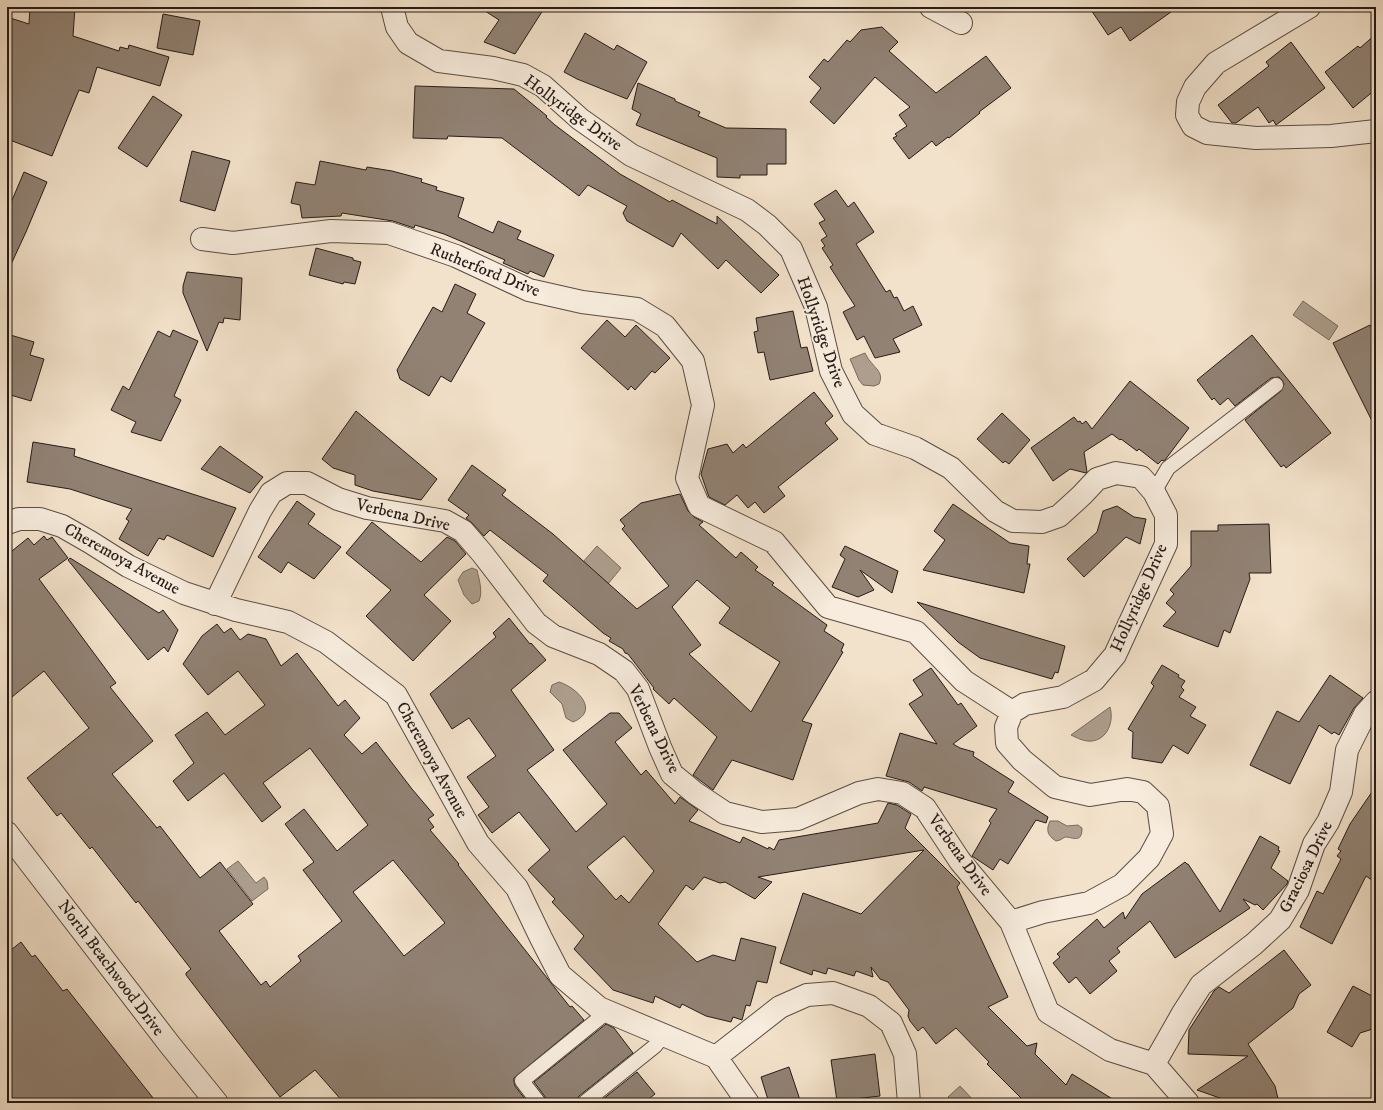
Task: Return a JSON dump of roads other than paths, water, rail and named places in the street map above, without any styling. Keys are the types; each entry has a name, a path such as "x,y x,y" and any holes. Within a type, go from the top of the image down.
{"street":[{"name":"Hollyridge Drive","path":"392,7 397,27 408,43 439,61 493,68 523,75 542,86 580,119 631,155 746,210 767,225 790,249 816,307 831,371 853,414 875,434 915,448 951,468 995,510 1013,521 1042,522 1059,516 1097,479 1116,472 1141,477 1154,492 1166,515 1166,544 1115,655 1094,680 1088,684 1063,697 1025,704 1012,712"},
{"path":"931,7 961,23"},
{"path":"1309,7 1216,63 1195,87 1188,102 1187,116 1193,126 1207,132 1256,138 1331,136 1376,131"},
{"name":"Rutherford Drive","path":"202,239 233,243 331,231 389,232 456,256 529,290 582,302 637,309 665,326 693,361 703,404 688,478 699,506 774,542 828,607 916,632 964,681 1012,712"},
{"name":"Verbena Drive","path":"215,604 267,499 271,493 287,483 307,483 338,498 367,508 445,522 463,531 482,553 536,623 553,636 600,654 624,671 638,689 672,774 695,794 725,813 762,822 798,819 859,793 878,789 902,793 925,808 960,861 1011,922"},
{"name":"Cheremoya Avenue","path":"7,523 19,519 40,519 62,526 128,566 184,593 236,610 288,622 326,642 396,695 478,843 517,888 560,974 599,1008 716,1057"},
{"name":"Graciosa Drive","path":"1154,1064 1201,985 1254,944 1280,920 1298,890 1314,844 1328,822 1341,792 1347,750 1365,714 1376,702"},
{"path":"1012,712 1006,727 1007,743 1022,760 1055,787 1090,795 1127,788 1143,792 1158,806 1162,834 1150,858 1122,885 1089,903 1043,912 1011,922 1048,1012 1110,1050 1154,1064 1188,1103"},
{"name":"North Beachwood Drive","path":"7,833 170,1045 217,1103"},
{"path":"748,1103 744,1095 716,1057 780,1007 807,995 833,992 869,1006 891,1023 905,1054 909,1103"}],"lane":[{"path":"1154,492 1168,468 1276,385"},
{"path":"539,1103 522,1081 607,1012"},
{"path":"584,1103 655,1046 664,1035"}]}
